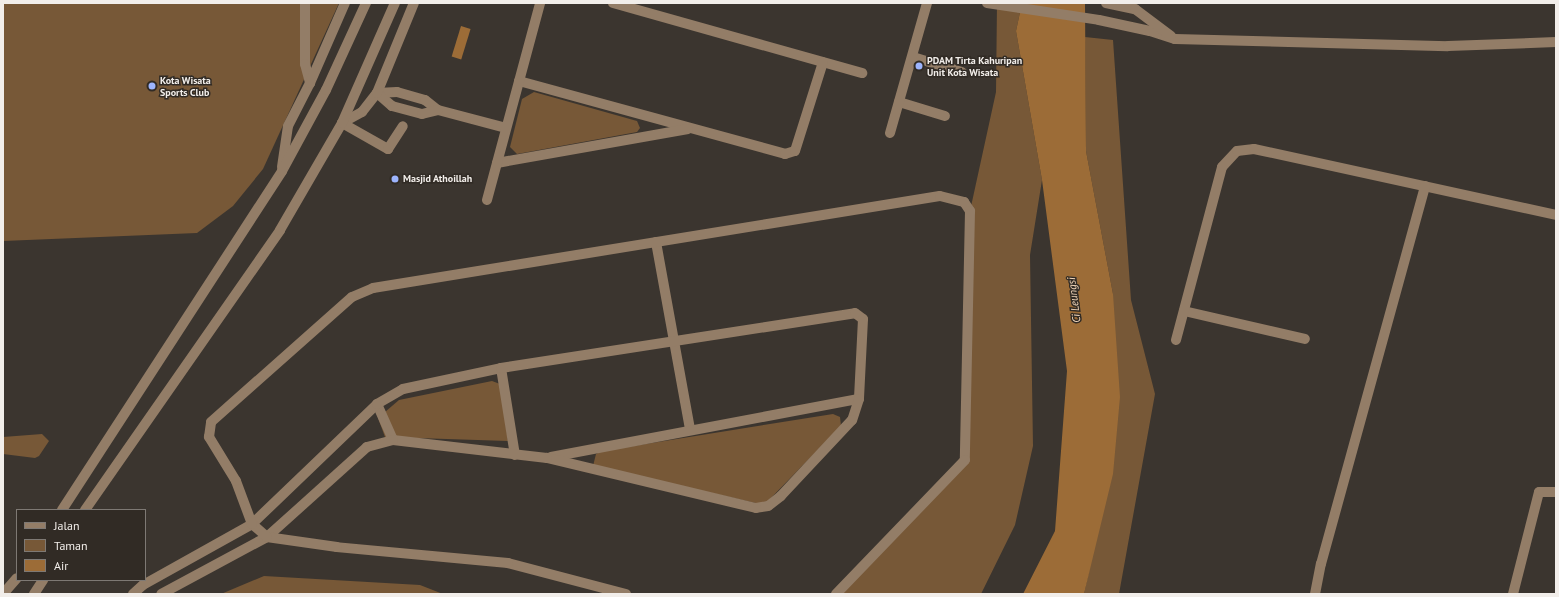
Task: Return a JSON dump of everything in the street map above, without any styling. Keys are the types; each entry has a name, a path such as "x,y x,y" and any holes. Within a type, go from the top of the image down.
{"street":[{"path":"305,3 305,64 310,83"},
{"path":"282,172 288,126 310,83 345,3"},
{"path":"63,509 282,172 326,90 366,3"},
{"path":"86,509 226,311 280,230 342,123 395,3"},
{"path":"342,123 362,112 377,93 414,3"},
{"path":"487,200 540,3"},
{"path":"613,3 862,73"},
{"path":"890,133 913,57 927,3"},
{"path":"987,3 1099,20 1150,31 1175,40 1448,46 1556,42"},
{"path":"1106,3 1135,9 1175,40"},
{"path":"913,57 962,72"},
{"path":"519,81 785,154 795,150 822,62"},
{"path":"377,93 397,92 425,100 438,110 506,128"},
{"path":"377,93 392,106 422,114 438,110"},
{"path":"899,102 945,116"},
{"path":"342,123 388,149 403,126"},
{"path":"497,163 691,128"},
{"path":"1176,340 1222,167 1237,150 1254,149 1556,214"},
{"path":"1315,594 1321,564 1425,186"},
{"path":"626,594 508,563 337,547 267,537 252,524 236,481 209,437 211,422 352,297 373,288 940,196 964,202 970,211 965,460 836,594"},
{"path":"656,242 690,430"},
{"path":"1184,311 1305,339"},
{"path":"134,594 143,585 252,524 377,404 403,389 500,368 855,313 863,319 859,399 852,420 792,484 768,506 756,508 547,458 393,440 367,447 267,537 161,594"},
{"path":"500,368 515,455"},
{"path":"547,458 859,399"},
{"path":"377,404 393,440"},
{"path":"1513,594 1539,492 1556,492"},
{"path":"4,594 16,579"},
{"path":"34,594 42,581"}],"green space":[{"name":"Kota Wisata Sports Club","path":"3,3 339,3 263,169 233,206 197,233 3,241"},
{"path":"997,3 1022,3 1016,31 1042,180 1030,255 1033,446 1015,525 981,594 836,594 965,460 970,211 996,92"},
{"path":"1085,37 1113,40 1131,300 1155,394 1119,594 1084,594 1090,566 1113,294 1086,151"},
{"path":"534,92 637,121 640,128 637,132 517,154 510,147 522,99"},
{"path":"492,381 500,384 508,441 385,437 378,418 399,400"},
{"path":"833,414 840,417 841,426 768,501 760,504 593,466 596,454 602,451"},
{"path":"42,434 49,441 39,456 35,458 3,454 3,437"},
{"path":"264,576 420,585 443,594 221,594"}],"water":[{"name":"Ci Leungsi","path":"1022,3 1085,3 1086,151 1113,294 1120,397 1113,474 1084,594 1023,594 1055,531 1067,371 1042,180 1016,31"},
{"path":"461,26 471,29 461,60 452,57"}],"place":[{"name":"PDAM Tirta Kahuripan Unit Kota Wisata","path":"919,66"},
{"name":"Kota Wisata Sports Club","path":"152,86"},
{"name":"Masjid Athoillah","path":"395,179"}]}
